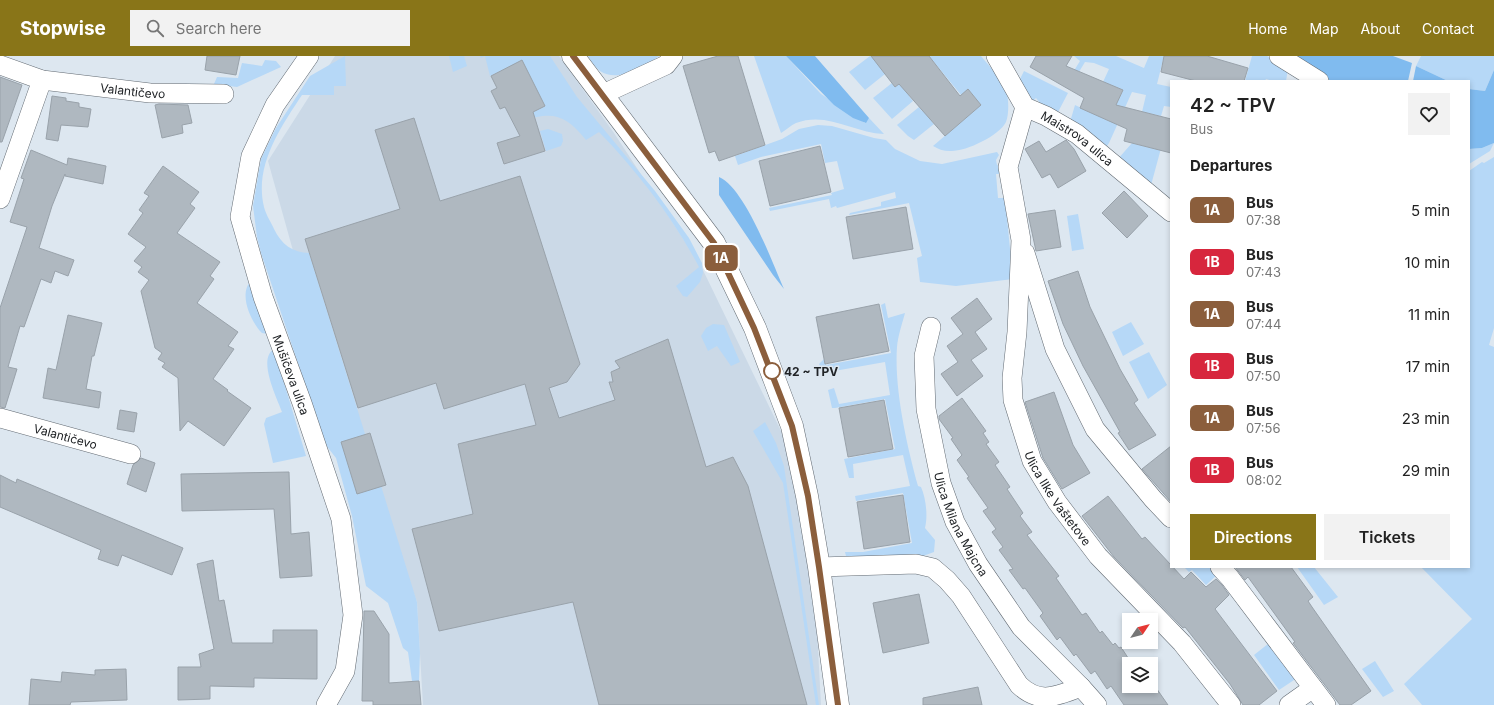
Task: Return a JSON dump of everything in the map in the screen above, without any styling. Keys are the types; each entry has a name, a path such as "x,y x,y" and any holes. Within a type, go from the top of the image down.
{"main road":[{"path":"573,56 714,243 742,300 776,382 792,426 808,496 838,705"}],"street":[{"name":"Mušičeva ulica","path":"309,56 274,105 251,156 240,217 263,297 302,403 341,519 353,615 345,671 326,705"},
{"path":"601,95 666,65 673,56"},
{"name":"Maistrova ulica","path":"996,56 1025,107 1046,116 1077,134 1170,211"},
{"path":"1279,56 1317,80"},
{"name":"Valantičevo","path":"0,65 42,80 150,93 224,94"},
{"path":"0,200 42,80"},
{"name":"Ulica Ilke Vaštetove","path":"1025,107 1008,167 1020,240 1055,349 1095,429 1153,499 1170,517"},
{"name":"Ulica Ilke Vaštetove","path":"1020,240 1017,332 1012,378 1013,400 1032,461 1057,502 1098,556 1182,643 1231,705"},
{"name":"Ulica Milana Majcna","path":"931,327 924,356 926,409 941,483 955,522 978,564 1021,627 1098,705"},
{"name":"Valantičevo","path":"0,418 131,454"},
{"path":"819,567 916,564 933,568 955,587 1019,685 1028,694 1038,698 1050,697 1081,687"},
{"path":"1221,568 1326,705"},
{"path":"1289,705 1312,688"}],"shaded area":[{"path":"335,56 559,56 614,133 701,266 796,462 817,630 821,705 423,705 417,602 314,326 268,161"},
{"path":"345,56 346,86 334,86 334,95 302,95 285,121 271,148 266,162 262,192 266,213 280,239 288,247 303,253 309,253 417,602 420,653 419,681 412,681 408,652 403,648 388,603 366,586 352,516 336,458 325,444 261,253 257,237 253,206 261,159 276,128 310,76"},
{"path":"449,56 464,56 467,66 453,72"},
{"path":"485,56 550,56 577,97 655,191 689,238 702,263 703,273 700,282 687,297 683,296 676,286 699,267 678,231 641,179 599,132 586,140 572,125 558,117 542,116 522,121 520,119 545,106 522,61 490,76"},
{"path":"588,56 659,56 638,69 615,75 600,71"},
{"path":"754,56 786,56 821,94 865,123 869,118 884,134 873,133 830,121 819,120 807,120 796,123 781,133"},
{"path":"786,56 815,56 869,118 866,123 853,118 834,105"},
{"path":"870,56 888,56 892,61 881,69 885,74 865,90 849,72"},
{"path":"929,56 981,56 998,77 1007,94 1008,115 1006,122 996,133 981,142 956,151 941,150 933,146 981,105 968,89 961,95"},
{"path":"1074,56 1116,56 1144,68 1149,56 1164,56 1157,84 1170,87 1170,107 1164,106 1161,116 1142,112 1146,95 1132,92 1109,143 1107,146 1103,147 1070,122 1075,105 1109,121 1123,90 1103,82 1109,69 1094,63 1085,62 1071,85 1067,82 1080,61"},
{"path":"1252,56 1267,56 1288,69 1286,80 1245,80"},
{"path":"1287,56 1393,56 1412,63 1408,80 1328,80"},
{"path":"1421,56 1494,56 1494,70 1485,91 1470,89 1470,80 1446,80 1416,66"},
{"path":"265,60 276,61 281,67 237,87 214,84 217,77 238,78 242,63 262,66"},
{"path":"1416,66 1446,80 1413,80"},
{"path":"1494,70 1494,143 1482,148 1470,149 1470,89 1485,91"},
{"path":"1024,71 1068,93 1057,114 1040,103 1036,98 1033,101 1026,96 1018,83"},
{"path":"908,76 918,88 909,96 913,101 892,119 873,98 892,83 895,87"},
{"path":"933,102 932,122 934,124 914,140 897,125 919,107 922,111"},
{"path":"1161,124 1167,126 1150,189 1117,160 1132,143 1155,149"},
{"path":"818,125 832,126 886,140 895,149 920,161 942,164 997,152 999,155 996,160 997,165 1000,166 1002,174 996,174 998,198 1005,198 1013,279 956,286 920,282 917,258 922,256 909,203 849,215 850,213 881,206 881,202 896,198 895,192 837,208 836,206 831,208 829,199 770,211 769,208 832,195 831,193 844,189 837,161 825,163 821,144 761,157 738,165 735,156 782,139 799,129"},
{"path":"548,129 562,134 563,141 561,146 546,151 540,131"},
{"path":"1494,143 1490,151 1470,163 1470,149 1482,148"},
{"path":"1494,157 1494,328 1489,345 1494,347 1494,705 1422,705 1404,684 1472,619 1422,568 1470,568 1470,170 1482,162 1484,163"},
{"path":"719,177 729,184 748,210 784,289 719,195"},
{"path":"1078,214 1084,249 1072,251 1067,216"},
{"path":"251,281 268,334 262,333 250,315 246,300 246,293 247,287"},
{"path":"885,303 888,318 905,313 897,347 897,381 899,399 918,486 921,487 923,491 926,513 925,528 935,540 934,552 915,561 850,558 846,556 845,552 863,552 912,543 903,493 856,501 855,496 910,486 903,455 853,464 854,478 849,478 844,459 895,449 885,399 832,408 828,390 834,388 839,404 890,395 885,362 823,373 819,364 824,359 826,365 891,353 881,305"},
{"path":"1131,322 1144,344 1123,356 1112,332"},
{"path":"713,324 724,325 740,362 731,366 717,346 708,351 701,336 706,328"},
{"path":"274,349 306,456 273,463 264,424 266,418 282,412 273,389 268,370 267,361 269,354"},
{"path":"1149,352 1167,385 1148,399 1129,362"},
{"path":"765,422 776,443 784,466 819,705 816,705 783,483 753,431"},
{"path":"1185,568 1215,568 1219,573 1206,585 1192,570 1189,572"},
{"path":"1298,568 1315,568 1338,597 1324,605"},
{"path":"1273,640 1297,678 1279,690 1254,655"},
{"path":"1375,661 1394,691 1383,697 1362,669"}],"building":[{"path":"207,56 240,56 236,75 205,70"},
{"path":"718,56 738,56 765,145 719,161 715,151 709,153 683,66"},
{"path":"871,56 929,56 960,96 968,89 981,105 945,136 899,84 895,87"},
{"path":"1036,56 1072,56 1066,66 1123,90 1116,105 1170,119 1170,153 1124,141 1127,129 1080,108 1084,98 1030,67"},
{"path":"1164,56 1207,56 1248,68 1244,80 1192,80 1161,72"},
{"path":"522,60 545,106 533,112 545,151 504,164 497,143 520,136 505,107 500,109 491,91 497,88 491,76"},
{"path":"0,77 22,85 2,142 0,142"},
{"path":"52,96 66,98 66,101 79,103 79,107 91,109 88,127 61,125 58,141 46,139"},
{"path":"155,105 188,105 192,123 182,125 183,133 162,138"},
{"path":"414,118 440,201 520,176 580,364 567,382 549,388 559,418 615,400 609,382 613,382 611,372 620,368 615,361 668,339 706,467 733,457 748,486 807,705 599,705 573,602 439,631 412,529 473,514 458,444 536,425 525,384 444,409 436,383 358,408 305,239 400,209 375,130"},
{"path":"1066,140 1074,149 1086,171 1058,188 1050,174 1042,178 1025,149 1039,141 1046,152"},
{"path":"820,146 831,192 770,206 759,161"},
{"path":"31,150 67,165 68,158 106,166 103,184 65,176 65,174 52,206 39,248 74,260 68,276 55,271 51,283 41,279 24,327 20,326 8,367 17,369 5,408 0,407 0,308 27,227 10,222 24,179 21,178"},
{"path":"163,166 199,192 190,204 195,208 177,233 220,262 210,276 214,279 197,303 238,332 228,346 234,349 213,379 251,408 224,446 188,421 180,431 178,378 162,367 165,363 158,359 162,353 155,348 141,291 149,280 138,272 142,267 134,261 146,247 128,234 143,213 139,210 149,196 144,193"},
{"path":"1124,191 1148,216 1127,238 1102,213"},
{"path":"906,207 913,249 853,259 846,217"},
{"path":"1055,210 1061,247 1036,251 1028,214"},
{"path":"1078,271 1090,307 1120,369 1138,400 1134,403 1156,435 1129,450 1118,433 1120,432 1083,366 1063,324 1048,281"},
{"path":"977,298 992,319 975,332 987,349 971,360 983,376 957,396 941,374 958,362 947,346 963,334 951,318"},
{"path":"879,304 889,351 825,364 816,317"},
{"path":"68,315 102,323 94,356 92,356 86,389 101,392 99,408 43,398 48,368 56,370"},
{"path":"1054,392 1073,445 1090,473 1062,489 1043,458 1025,402"},
{"path":"962,398 986,431 983,433 989,442 986,444 999,462 995,465 1010,487 1007,489 1023,513 1020,516 1032,532 1027,535 1059,576 1056,578 1082,615 1086,613 1100,633 1102,631 1113,645 1115,643 1119,648 1121,647 1127,657 1122,657 1122,693 1158,693 1158,691 1168,705 1124,705 1111,686 1107,689 1095,671 1091,674 1076,654 1074,656 1060,637 1057,640 1040,616 1043,613 1025,588 1023,589 1009,570 1013,569 999,550 1003,547 992,532 996,529 983,511 988,508 967,478 969,477 957,460 962,455 951,439 953,438 939,419 939,416"},
{"path":"884,400 893,449 848,457 839,408"},
{"path":"120,410 137,413 134,432 117,429"},
{"path":"370,433 386,485 357,494 341,442"},
{"path":"1170,447 1170,501 1142,469"},
{"path":"141,458 155,463 146,492 127,484 133,465"},
{"path":"289,472 291,534 309,532 312,576 280,578 274,509 182,511 181,474"},
{"path":"0,475 16,483 17,479 183,548 172,575 122,555 118,566 98,559 101,550 0,507"},
{"path":"903,495 910,542 864,549 857,502"},
{"path":"1108,496 1142,539 1145,537 1170,564 1170,568 1174,568 1184,579 1191,572 1206,587 1216,579 1229,595 1215,609 1277,691 1259,705 1243,705 1230,684 1185,627 1183,628 1114,557 1082,516"},
{"path":"213,560 219,601 224,600 232,643 273,643 273,630 317,630 317,679 254,678 254,687 210,686 210,699 178,700 178,667 201,667 199,654 214,649 197,564"},
{"path":"1236,568 1292,568 1313,597 1308,601 1371,691 1351,705 1340,705 1293,643 1295,642 1248,577 1245,580"},
{"path":"919,594 929,643 883,653 873,603"},
{"path":"364,611 374,611 389,634 389,683 419,681 421,705 373,705 373,701 362,701"},
{"path":"126,669 127,700 71,702 70,705 29,705 31,679 61,682 62,672 95,675 95,670"},
{"path":"978,687 982,705 923,705 923,698"}],"bus line":[{"name":"1A","path":"573,56 714,243 754,328 792,426 808,496 838,705"}],"place":[{"name":"42 ~ TPV","path":"772,371"}]}
